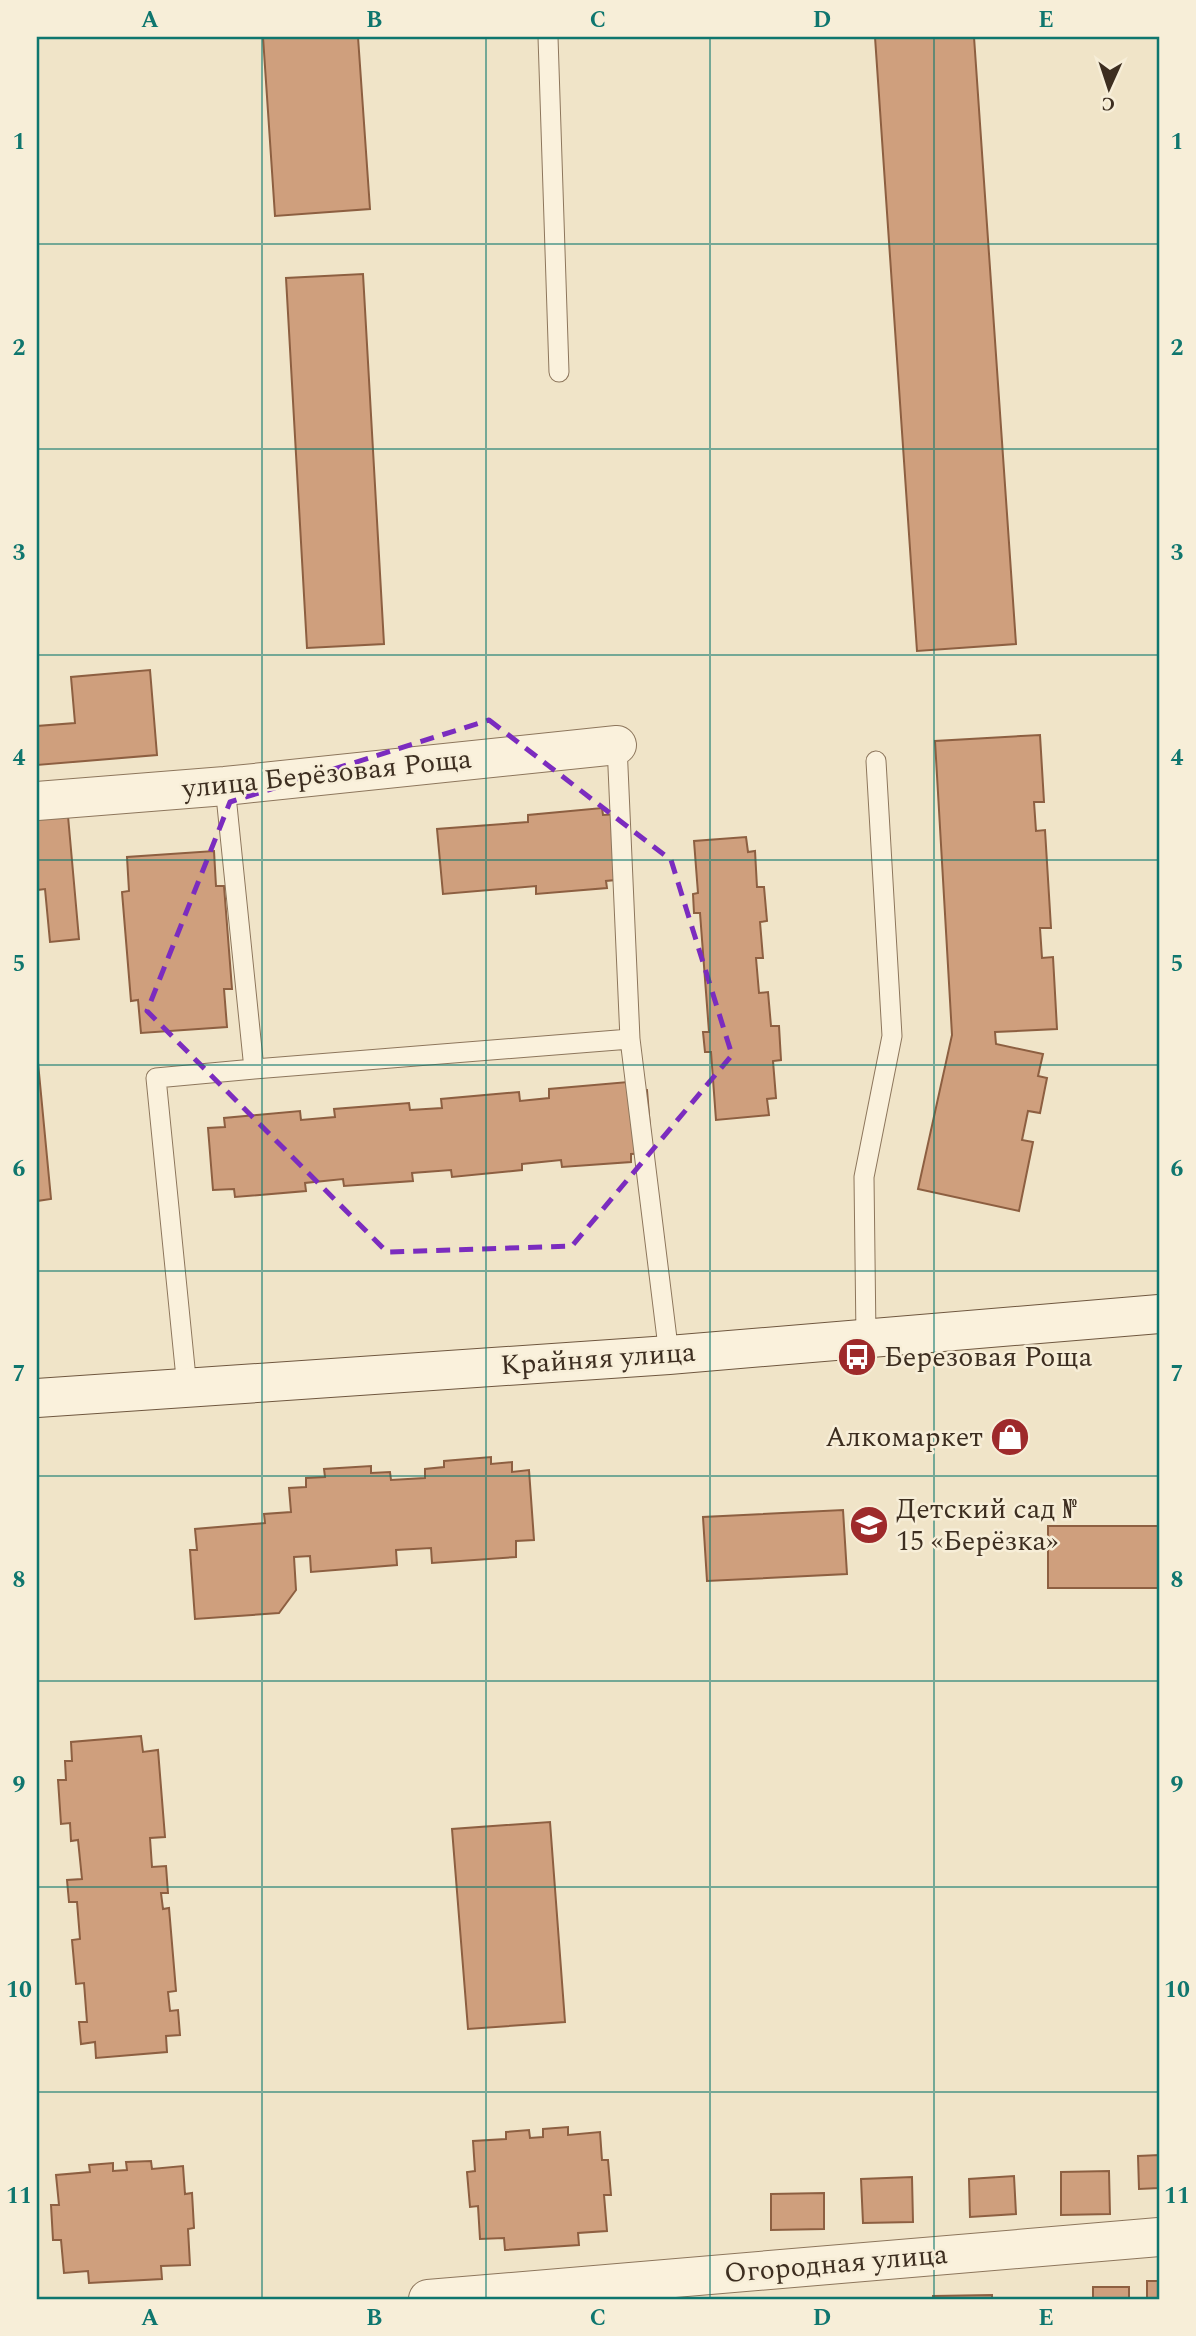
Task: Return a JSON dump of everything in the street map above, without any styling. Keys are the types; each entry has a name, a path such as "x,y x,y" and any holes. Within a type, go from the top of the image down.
{"street":[{"name":"улица Берёзовая Роща","path":"37,801 225,786 617,745"},
{"name":"Крайняя улица","path":"37,1398 669,1355 1159,1314"},
{"name":"Огородная улица","path":"428,2299 1159,2237"}],"lane":[{"path":"548,37 559,372"},
{"path":"617,745 630,1039 669,1355"},
{"path":"866,1337 864,1177 892,1036 876,761"},
{"path":"225,786 254,1069"},
{"path":"187,1388 156,1078 630,1039"}],"highlighted area":[{"path":"489,720 671,860 732,1055 572,1246 387,1252 147,1011 230,802"}],"building":[{"path":"263,37 358,37 370,209 275,216"},
{"path":"875,37 974,37 1016,644 917,651"},
{"path":"363,274 384,644 307,648 286,278"},
{"path":"150,670 157,755 37,765 37,726 75,723 71,677"},
{"path":"1040,735 1044,802 1034,802 1036,831 1045,830 1051,928 1040,928 1042,958 1053,957 1057,1029 995,1032 996,1044 1043,1054 1038,1076 1047,1078 1040,1113 1028,1111 1022,1140 1033,1142 1019,1211 918,1189 952,1035 935,741"},
{"path":"602,808 603,815 620,814 626,879 606,881 607,888 536,894 536,886 443,894 437,829 528,822 528,815"},
{"path":"68,816 79,939 50,942 45,889 37,890 37,819"},
{"path":"746,837 748,852 755,851 757,887 764,887 767,921 760,922 763,958 756,958 759,993 768,992 771,1026 779,1026 781,1060 773,1061 776,1098 767,1099 769,1115 716,1120 711,1052 705,1052 703,1032 709,1032 700,913 694,913 693,894 698,893 694,841"},
{"path":"214,851 216,886 224,886 232,989 224,989 227,1027 141,1033 138,1000 131,1001 122,892 129,891 127,857"},
{"path":"37,1052 51,1199 37,1201"},
{"path":"628,1082 629,1091 647,1090 652,1153 631,1154 631,1162 562,1167 561,1160 522,1164 522,1170 452,1177 451,1170 412,1173 413,1181 344,1186 343,1179 305,1183 306,1191 235,1197 234,1189 213,1190 208,1128 225,1127 224,1118 300,1111 301,1120 335,1117 334,1109 409,1103 410,1110 442,1108 441,1099 519,1092 520,1101 549,1098 549,1089"},
{"path":"491,1457 491,1464 512,1462 512,1472 529,1470 534,1540 516,1541 516,1557 432,1563 431,1548 396,1550 397,1565 311,1572 310,1556 294,1557 296,1590 279,1613 195,1619 190,1550 197,1550 195,1529 265,1523 264,1514 291,1512 289,1488 306,1487 306,1478 325,1477 324,1469 371,1466 371,1473 390,1472 391,1480 425,1478 425,1469 444,1467 444,1461"},
{"path":"843,1510 847,1574 707,1581 703,1517"},
{"path":"1048,1526 1159,1526 1159,1588 1048,1588"},
{"path":"141,1736 143,1752 158,1750 165,1837 150,1838 152,1867 166,1866 168,1893 161,1893 163,1909 169,1908 176,1991 168,1992 170,2011 178,2010 180,2035 166,2036 167,2052 96,2058 95,2042 81,2044 79,2022 87,2022 84,1983 76,1984 72,1940 80,1939 77,1902 69,1902 67,1880 82,1879 78,1840 71,1841 70,1823 61,1824 58,1780 66,1780 65,1761 72,1761 71,1742"},
{"path":"550,1822 565,2022 468,2029 452,1829"},
{"path":"568,2127 568,2135 600,2132 602,2160 608,2160 611,2195 604,2195 607,2231 578,2233 579,2245 505,2250 504,2238 480,2239 478,2206 470,2207 467,2172 475,2171 473,2141 506,2139 506,2132 529,2130 530,2138 543,2137 543,2129"},
{"path":"1159,2155 1159,2188 1139,2189 1138,2156"},
{"path":"151,2161 152,2169 183,2166 185,2194 192,2193 194,2228 188,2229 190,2265 161,2266 162,2279 89,2283 88,2271 64,2273 61,2240 53,2240 51,2205 59,2205 56,2175 90,2172 89,2165 113,2163 113,2171 127,2170 126,2162"},
{"path":"1109,2171 1110,2214 1061,2215 1061,2172"},
{"path":"1014,2176 1016,2214 970,2217 969,2179"},
{"path":"912,2177 913,2222 863,2223 861,2179"},
{"path":"824,2193 824,2229 771,2230 771,2194"},
{"path":"1147,2281 1159,2281 1159,2299 1147,2299"},
{"path":"1093,2287 1129,2287 1129,2299 1093,2299"},
{"path":"992,2295 992,2299 933,2299 933,2296"}],"place":[{"name":"Березовая Роща","path":"857,1357"},
{"name":"Алкомаркет","path":"1010,1437"},
{"name":"Детский сад № 15 «Берёзка»","path":"869,1525"}]}
